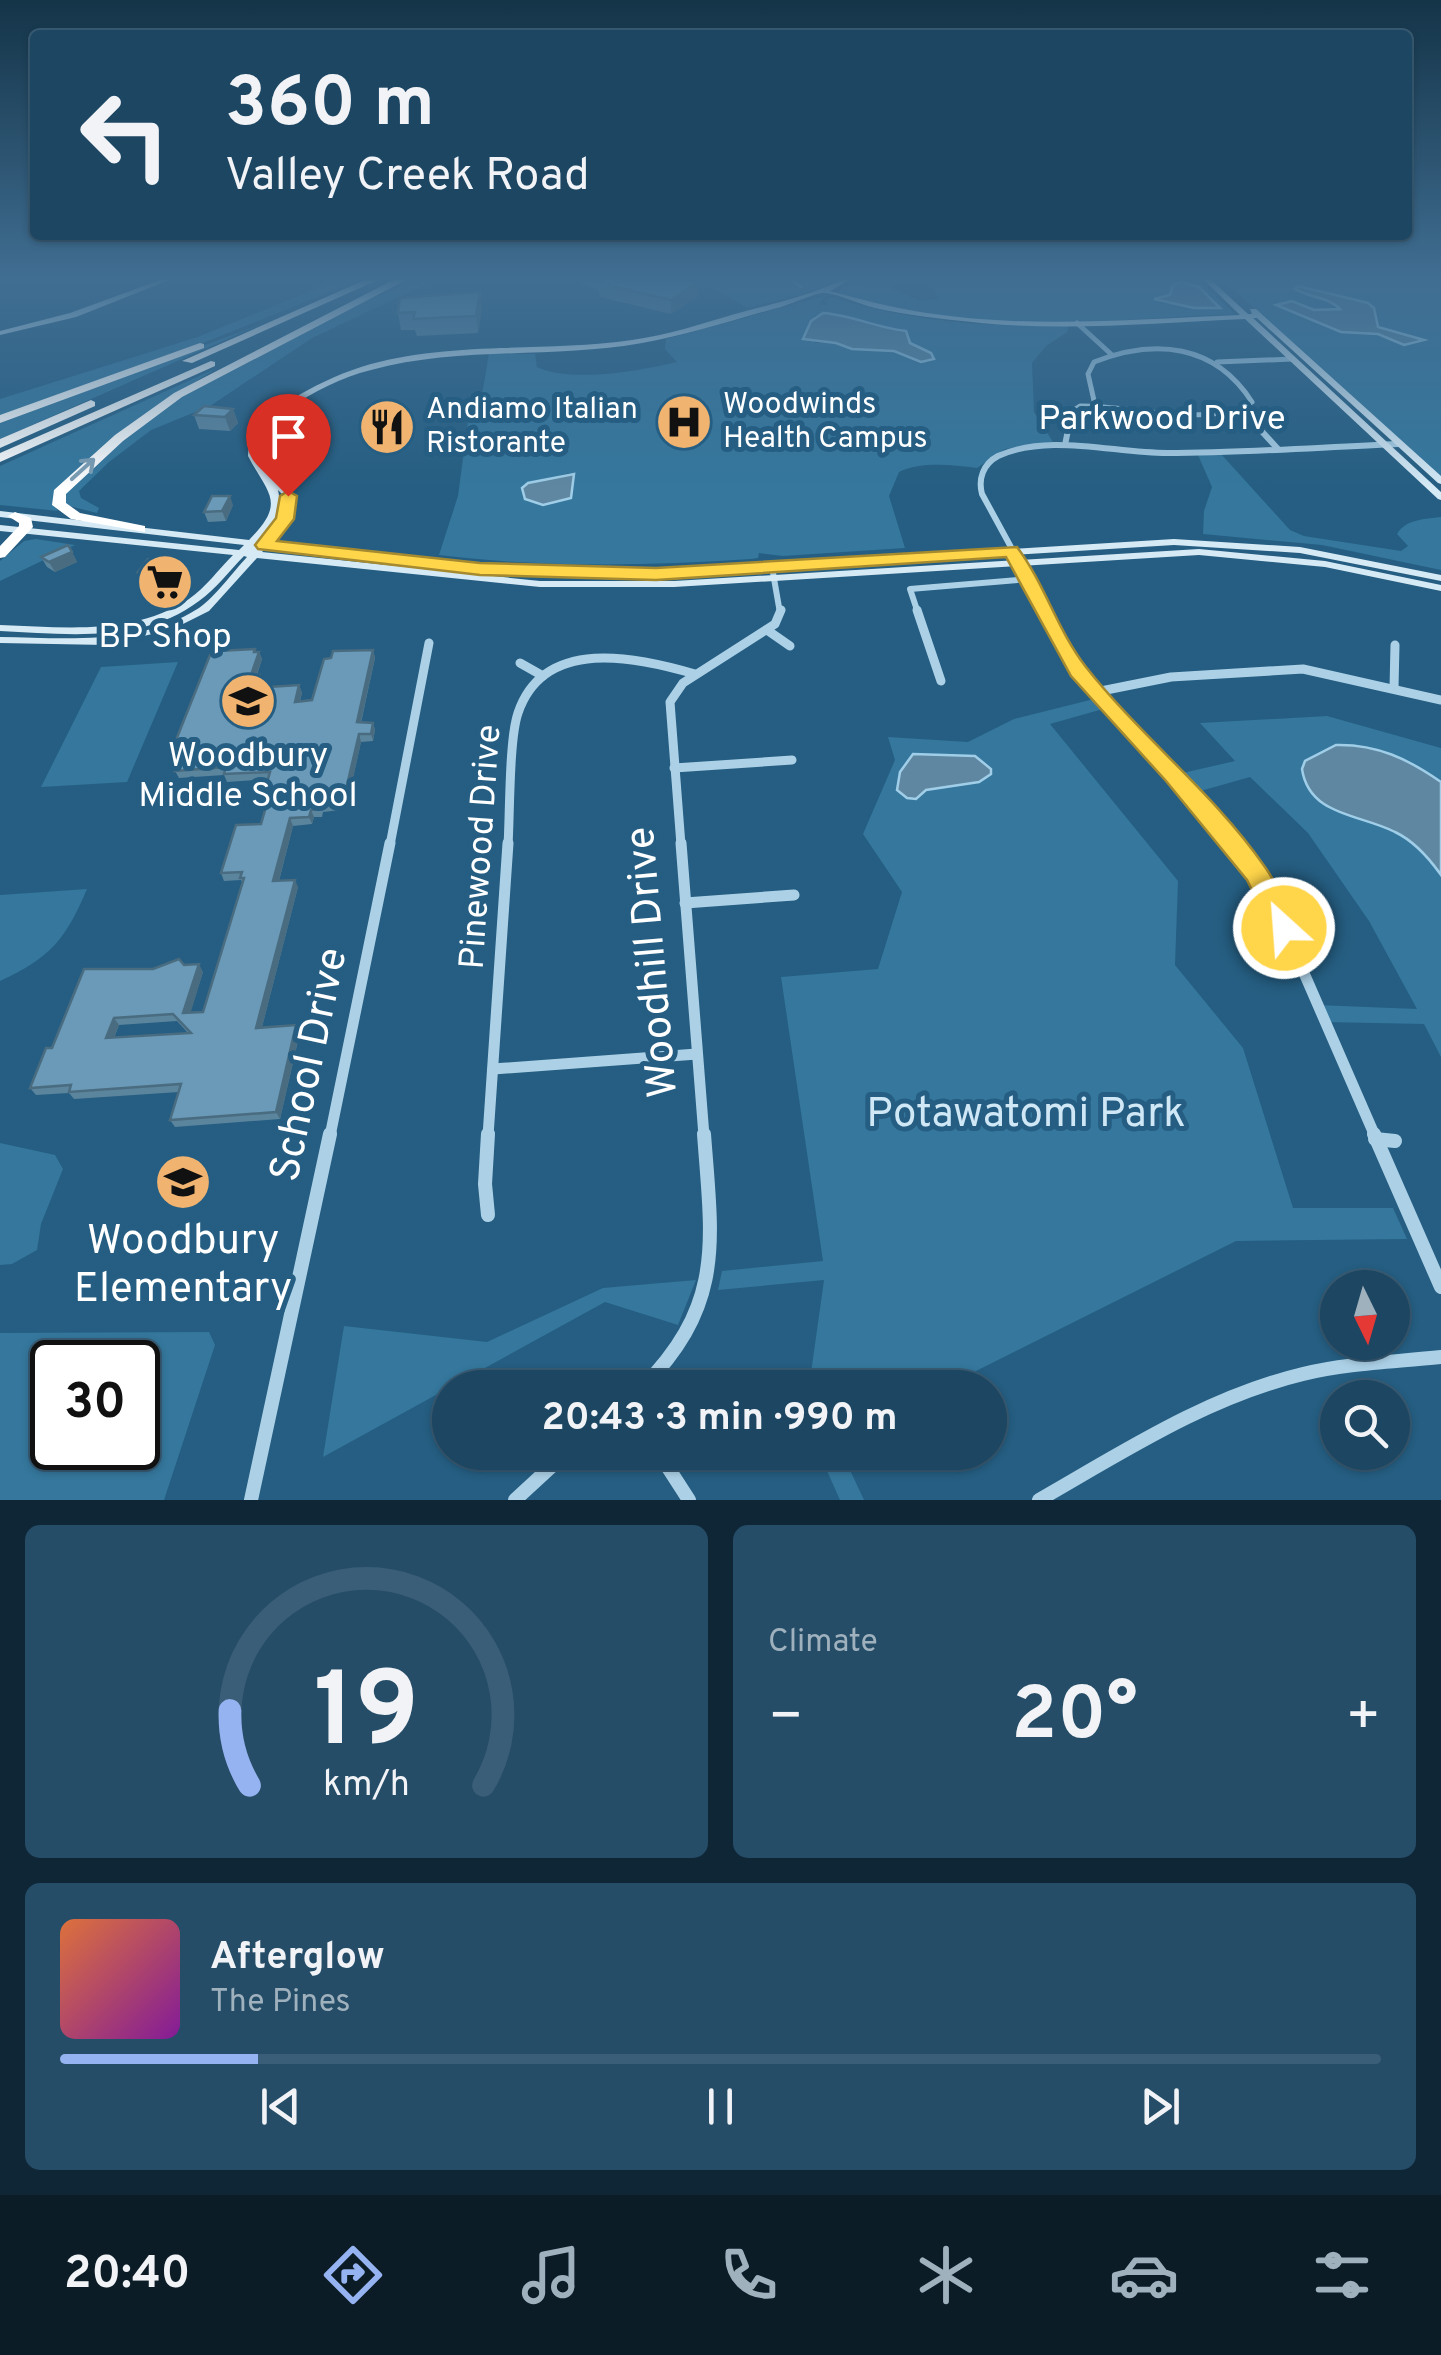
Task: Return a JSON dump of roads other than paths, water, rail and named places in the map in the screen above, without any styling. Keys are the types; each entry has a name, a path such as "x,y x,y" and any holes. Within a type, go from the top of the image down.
{"highway":[{"path":"0,419 193,349"},
{"path":"0,444 221,349"},
{"path":"0,460 235,349"},
{"path":"140,530 70,514 58,504 59,494 119,438 188,389 258,349"},
{"path":"0,554 24,530 26,521 8,515"}],"main road":[{"path":"0,528 240,554 252,550 264,545 283,523 290,504 285,488 258,467 252,452 266,421 314,388 373,366 444,352 508,349"},
{"path":"1281,349 1441,496"},
{"path":"1294,349 1441,482"},
{"path":"0,640 106,642 170,627 205,609 252,550 275,511 275,495 267,476"},
{"path":"8,515 140,530 252,550 540,584 629,586 1154,542 1226,543 1323,553 1441,578"},
{"path":"264,545 531,573 635,574 773,572 1156,553 1234,554 1336,566 1441,588"},
{"path":"0,628 92,630 145,624 192,602 240,554"}],"street":[{"path":"1106,349 1112,355"},
{"path":"1095,406 1088,370 1094,362 1112,355 1180,351 1217,362 1292,359"},
{"path":"1066,445 1072,410 1095,406 1160,414 1240,410 1249,406 1251,399 1217,362"},
{"path":"1240,410 1278,449"},
{"name":"Parkwood Drive","path":"1399,444 1156,453 1066,445 1014,450 993,459 982,472 982,494 1062,646 1096,692 1174,775 1257,874 1441,1286"},
{"path":"773,572 781,610 767,630 790,646"},
{"path":"941,681 910,590 1029,579"},
{"name":"Woodhill Drive","path":"661,1370 690,1328 709,1272 711,1225 670,702 683,682 767,630"},
{"name":"School Drive","path":"251,1500 362,986 429,642"},
{"path":"1394,688 1395,645"},
{"path":"520,663 543,676 574,661 618,654 650,659 695,674"},
{"path":"1096,692 1171,677 1303,669 1441,700"},
{"name":"Pinewood Drive","path":"488,1216 485,1184 518,714 530,689 543,676"},
{"path":"674,768 792,760"},
{"path":"686,903 794,895"},
{"path":"1282,961 1298,961"},
{"path":"493,1068 697,1054"},
{"path":"1376,1140 1395,1141"},
{"path":"1039,1500 1188,1417 1251,1390 1301,1374 1353,1365 1441,1358"},
{"path":"514,1500 548,1470"},
{"path":"670,1470 689,1500"}],"place":[{"name":"Woodwinds Health Campus","path":"684,422"},
{"name":"Andiamo Italian Ristorante","path":"387,427"},
{"name":"BP Shop","path":"165,582"},
{"name":"Woodbury Middle School","path":"248,701"},
{"name":"Woodbury Elementary","path":"183,1182"}],"park label":[{"name":"Potawatomi Park","path":"1026,1115"}]}
